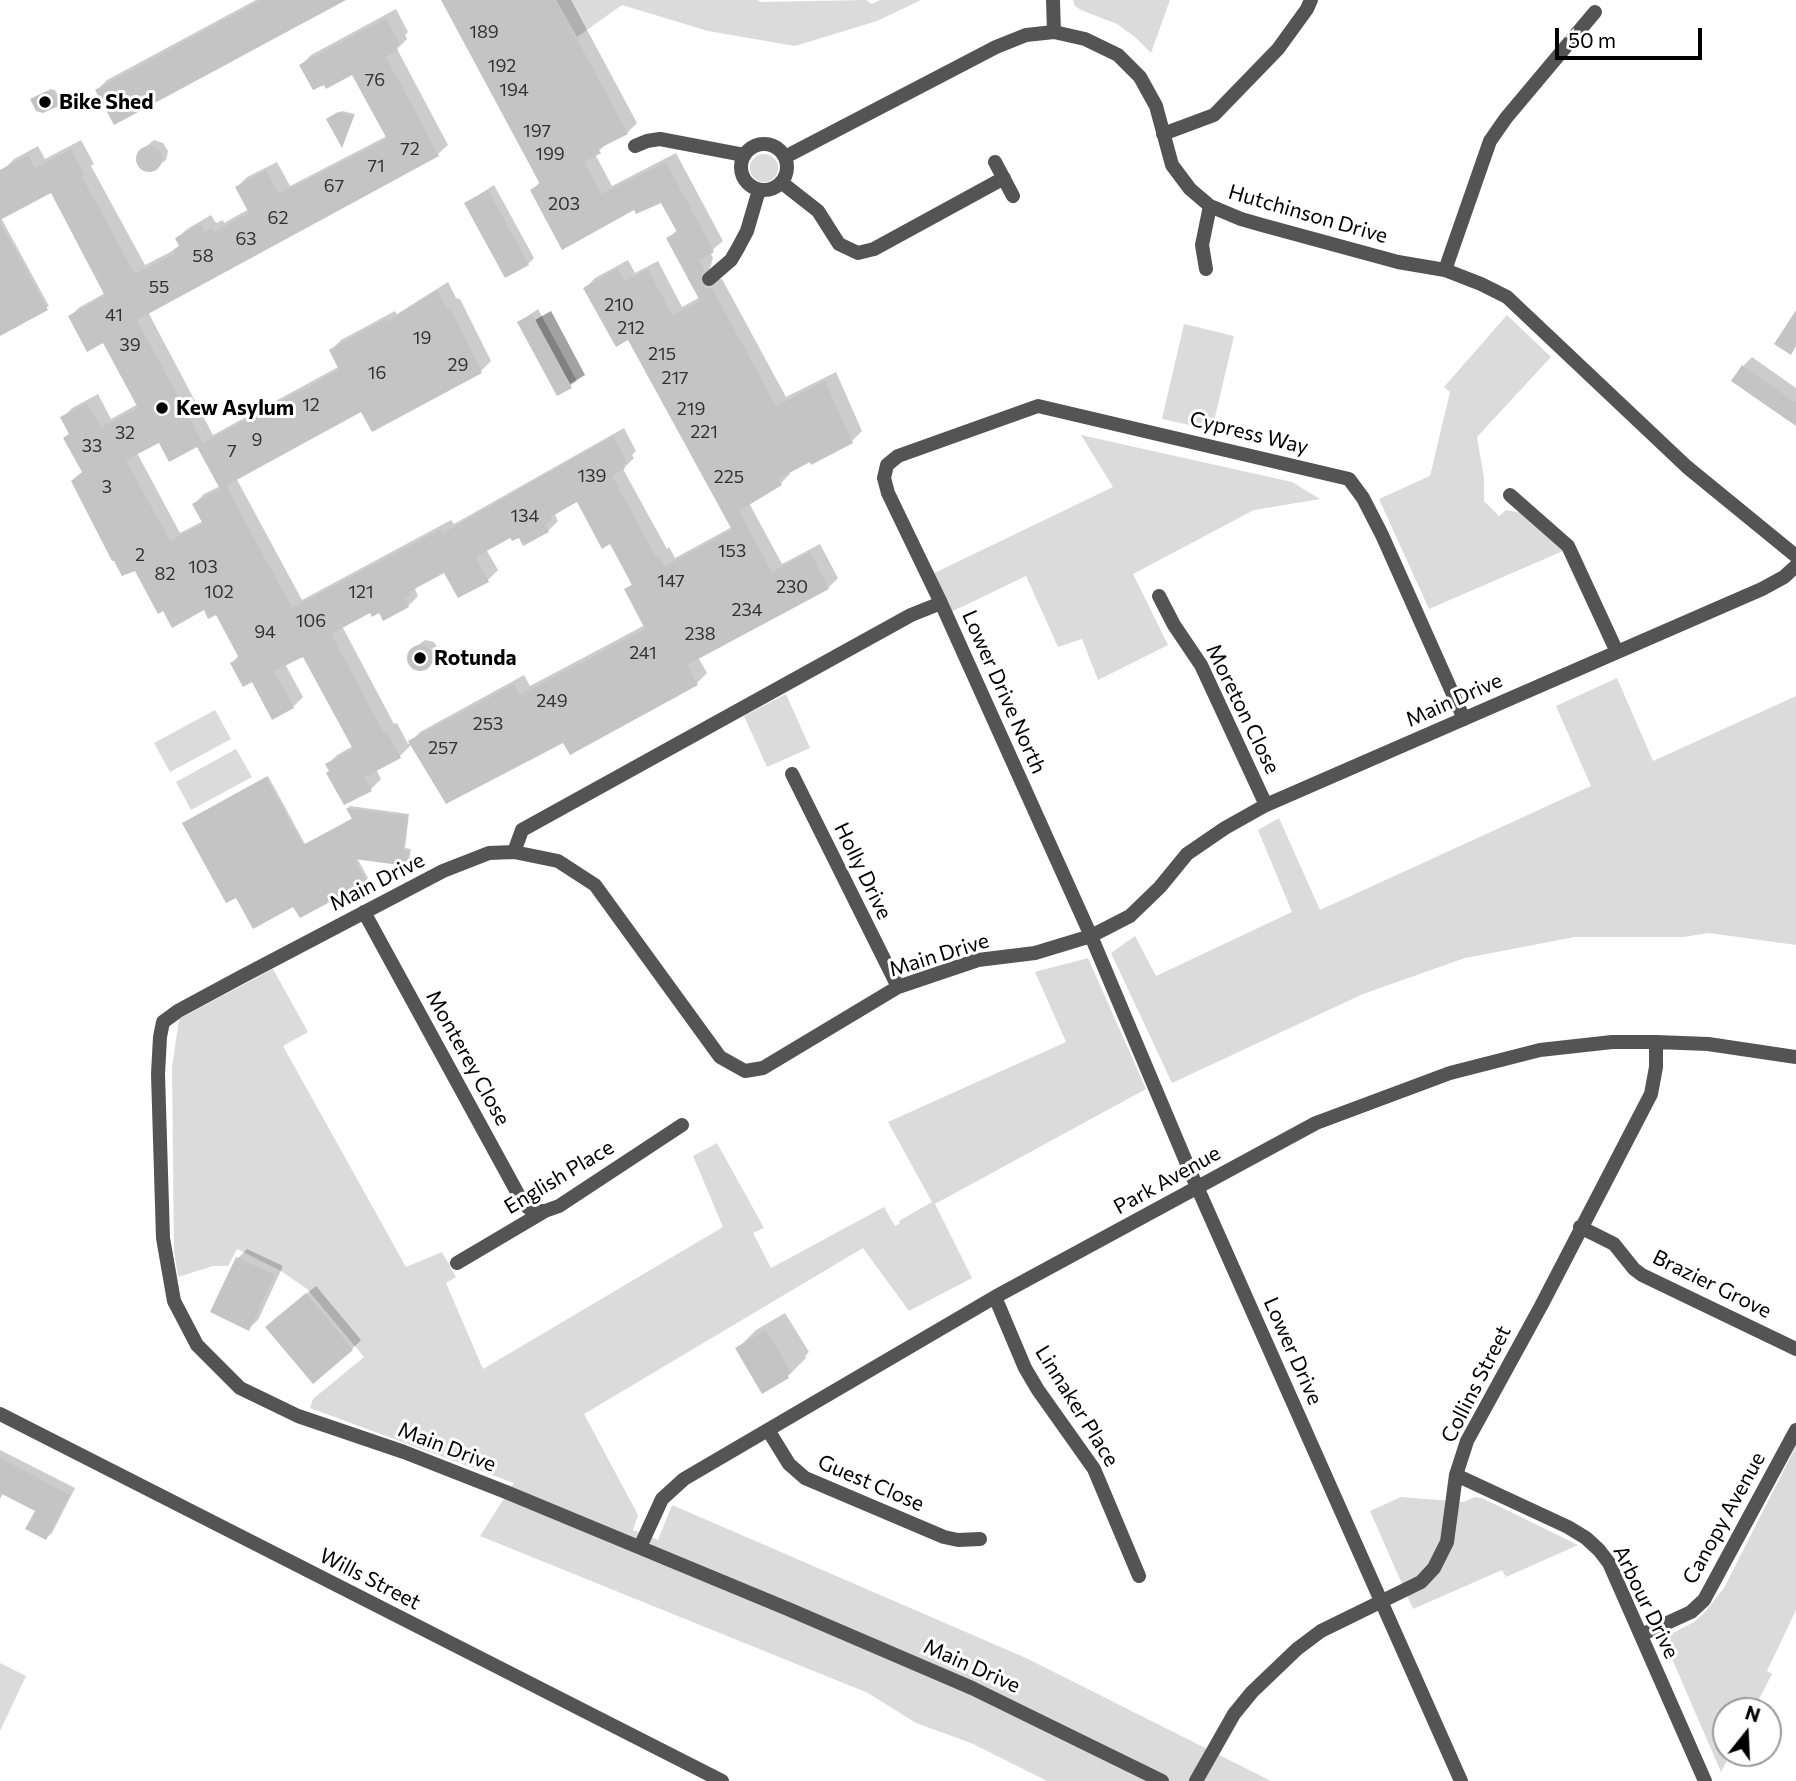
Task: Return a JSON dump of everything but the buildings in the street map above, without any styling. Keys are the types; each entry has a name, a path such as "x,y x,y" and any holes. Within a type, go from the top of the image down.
{"street":[{"path":"1053,0 1054,32"},
{"path":"1163,134 1214,115 1278,49 1311,0"},
{"path":"1445,270 1490,141 1506,118 1595,12"},
{"name":"Hutchinson Drive","path":"785,157 996,47 1026,35 1054,32 1085,39 1118,55 1140,77 1156,106 1172,165 1189,189 1210,206 1262,225 1398,262 1445,270 1507,297 1687,467 1796,556"},
{"path":"635,146 660,139 744,155"},
{"path":"769,145 778,149 785,157 786,171 781,182 771,189 759,190 751,186 743,177 740,166 744,155 753,146 769,145"},
{"path":"995,162 1013,196"},
{"path":"781,182 818,211 839,244 858,253 874,249 1004,178"},
{"path":"709,279 731,260 738,248 747,231 759,190"},
{"path":"1206,269 1202,244 1210,206"},
{"name":"Cypress Way","path":"887,466 898,456 1038,405 1349,479 1363,498 1381,535 1464,719"},
{"name":"Lower Drive North","path":"887,466 884,478 888,493 941,603 1091,936"},
{"path":"1510,495 1568,546 1617,652"},
{"name":"Main Drive","path":"1162,1781 972,1688 640,1547 404,1452 298,1416 240,1388 197,1345 174,1301 163,1224 158,1074 163,1021 199,999 443,871 489,853 514,852 558,861 595,885 720,1058 745,1071 763,1068 898,987 978,960 1035,953 1091,936 1130,916 1160,887 1187,854 1266,805 1762,589 1784,577 1796,566"},
{"name":"Moreton Close","path":"1159,596 1174,625 1201,665 1266,805"},
{"path":"514,852 522,830 911,615 941,603"},
{"name":"Holly Drive","path":"792,774 898,987"},
{"name":"Monterey Close","path":"364,912 523,1203 532,1211 545,1211"},
{"name":"Lower Drive","path":"1091,936 1198,1188 1461,1781"},
{"name":"Park Avenue","path":"640,1547 666,1493 684,1479 995,1297 1316,1123 1450,1073 1540,1050 1600,1043 1656,1042 1730,1046 1796,1057"},
{"name":"Collins Street","path":"1196,1781 1234,1714 1270,1673 1321,1631 1420,1582 1434,1568 1447,1542 1457,1475 1473,1428 1541,1306 1651,1094 1656,1067 1656,1042"},
{"name":"English Place","path":"457,1263 545,1211 559,1206 682,1125"},
{"name":"Brazier Grove","path":"1580,1227 1614,1244 1642,1275 1796,1349"},
{"name":"Linnaker Place","path":"995,1297 1024,1368 1094,1469 1139,1576"},
{"name":"Wills Street","path":"0,1414 722,1781"},
{"name":"Guest Close","path":"768,1430 789,1464 804,1478 944,1537 980,1539"},
{"name":"Canopy Avenue","path":"1641,1635 1691,1612 1704,1600 1796,1430"},
{"name":"Arbour Drive","path":"1457,1475 1586,1538 1599,1550 1609,1563 1705,1781"}],"shaded area":[{"path":"556,0 866,0 872,4 880,0 921,0 877,21 795,46 708,31 622,5 577,37"},
{"path":"1073,0 1170,0 1151,53 1117,24 1081,10 1075,6"},
{"path":"764,154 774,158 778,168 774,178 764,182 754,178 750,168 754,158"},
{"path":"551,311 585,375 570,384 535,320"},
{"path":"1507,315 1551,357 1477,437 1484,478 1484,501 1499,516 1506,510 1522,513 1563,551 1429,609 1379,499 1430,476 1450,392 1444,387"},
{"path":"1184,324 1234,336 1212,430 1162,419"},
{"path":"1081,435 1292,482 1320,499 1254,510 1133,574 1168,645 1098,680 1082,639 1058,647 1026,576 945,615 926,577 1113,487"},
{"path":"1617,678 1653,761 1796,696 1796,945 1709,933 1683,937 1575,937 1465,958 1363,994 1172,1083 1111,953 1135,936 1156,976 1292,912 1258,830 1279,818 1320,910 1591,786 1556,706"},
{"path":"786,694 810,748 767,767 744,716"},
{"path":"215,710 231,739 170,772 154,743"},
{"path":"236,749 252,777 191,810 176,782"},
{"path":"1088,958 1146,1089 935,1204 972,1278 909,1311 863,1248 584,1414 638,1515 633,1530 658,1540 672,1505 1026,1658 1271,1781 1047,1781 971,1743 916,1723 868,1693 480,1536 514,1483 310,1408 313,1399 364,1357 307,1289 281,1271 237,1249 228,1266 213,1266 178,1277 174,1251 172,1068 179,1019 273,969 308,1032 283,1046 406,1267 442,1252 456,1277 446,1283 483,1369 723,1227 693,1156 717,1143 764,1228 753,1233 771,1268 884,1207 895,1226 932,1202 888,1122 1066,1042 1035,972"},
{"path":"1796,1446 1796,1610 1767,1671 1772,1674 1760,1697 1712,1697 1712,1751 1663,1638 1694,1622 1724,1588"},
{"path":"1401,1497 1464,1502 1475,1497 1482,1498 1578,1545 1506,1577 1502,1570 1413,1609 1370,1511"},
{"path":"0,1663 26,1676 0,1731"}],"place":[{"name":"Bike Shed","path":"45,102"},
{"name":"Kew Asylum","path":"162,408"},
{"name":"Rotunda","path":"420,658"}]}
